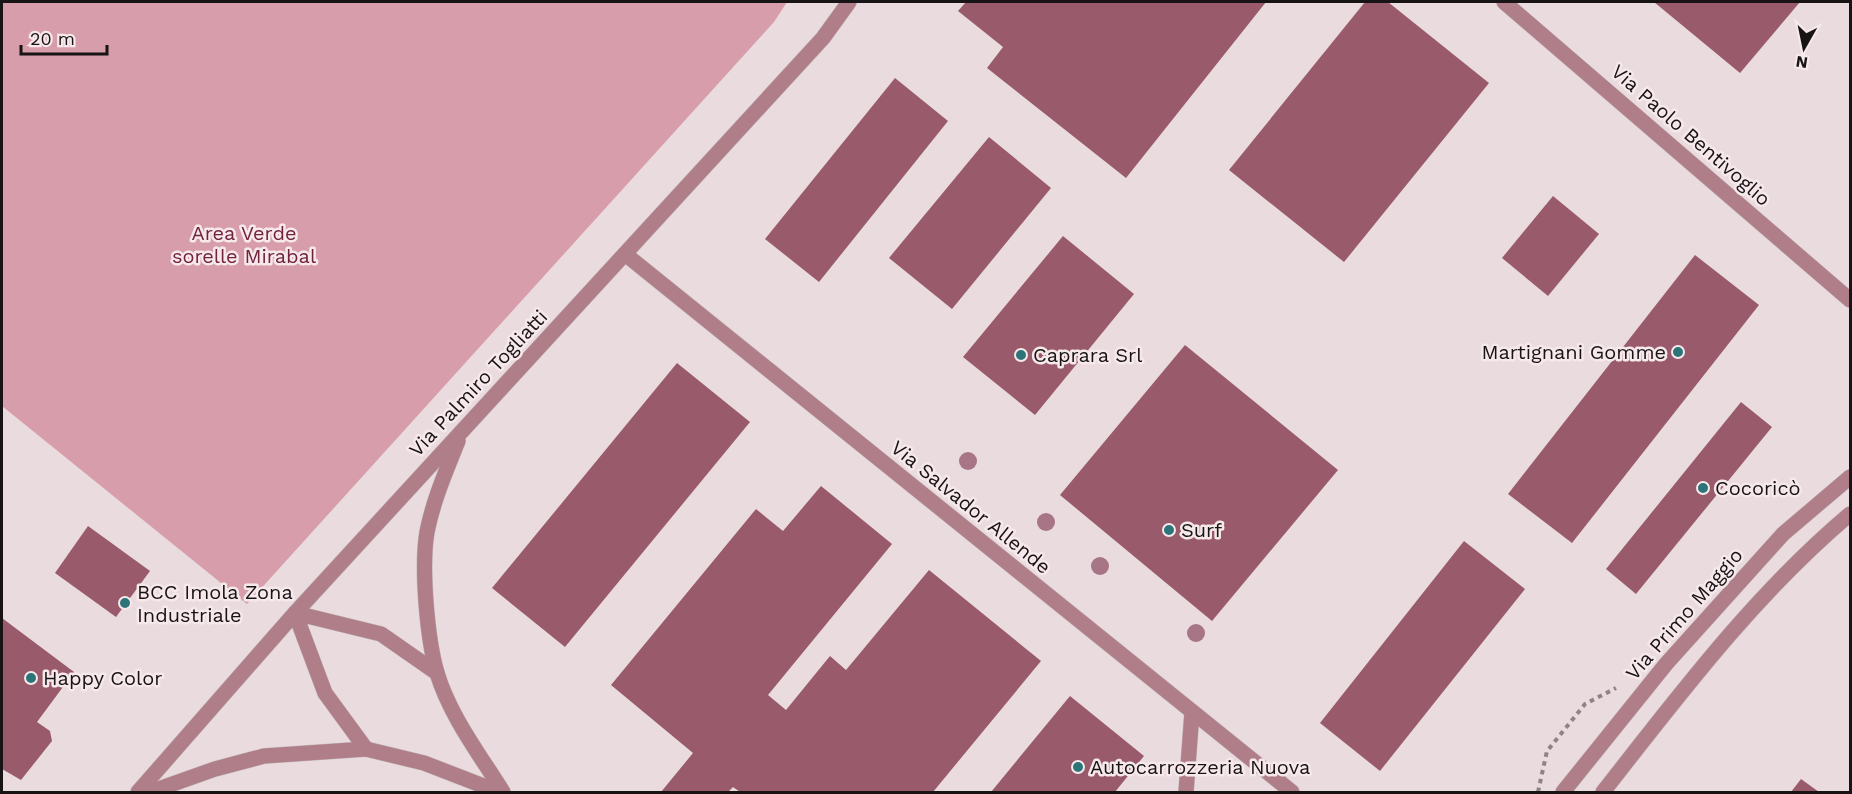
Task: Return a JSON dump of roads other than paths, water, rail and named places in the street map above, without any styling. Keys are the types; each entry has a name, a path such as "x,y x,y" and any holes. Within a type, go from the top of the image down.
{"street":[{"name":"Via Palmiro Togliatti","path":"138,792 295,613 823,38 849,2"},
{"name":"Via Paolo Bentivoglio","path":"1504,2 1851,300"},
{"name":"Via Salvador Allende","path":"625,254 1292,792"},
{"path":"461,434 442,483 427,533 426,609 437,673 460,723 501,792"},
{"name":"Via Primo Maggio","path":"1563,792 1666,664 1775,543 1851,477"},
{"path":"1603,792 1692,679 1791,567 1851,514"},
{"path":"295,613 381,634 437,673"},
{"path":"295,613 325,693 366,749"},
{"path":"1186,792 1192,712"},
{"path":"150,792 215,769 264,756 366,749 424,764 501,792"}],"place":[{"name":"Martignani Gomme","path":"1678,352"},
{"name":"Caprara Srl","path":"1021,355"},
{"name":"Cocoricò","path":"1703,488"},
{"name":"Surf","path":"1169,530"},
{"name":"BCC Imola Zona Industriale","path":"125,603"},
{"name":"Happy Color","path":"31,678"},
{"name":"Autocarrozzeria Nuova","path":"1078,767"}],"park label":[{"name":"Area Verde sorelle Mirabal","path":"244,244"}]}
